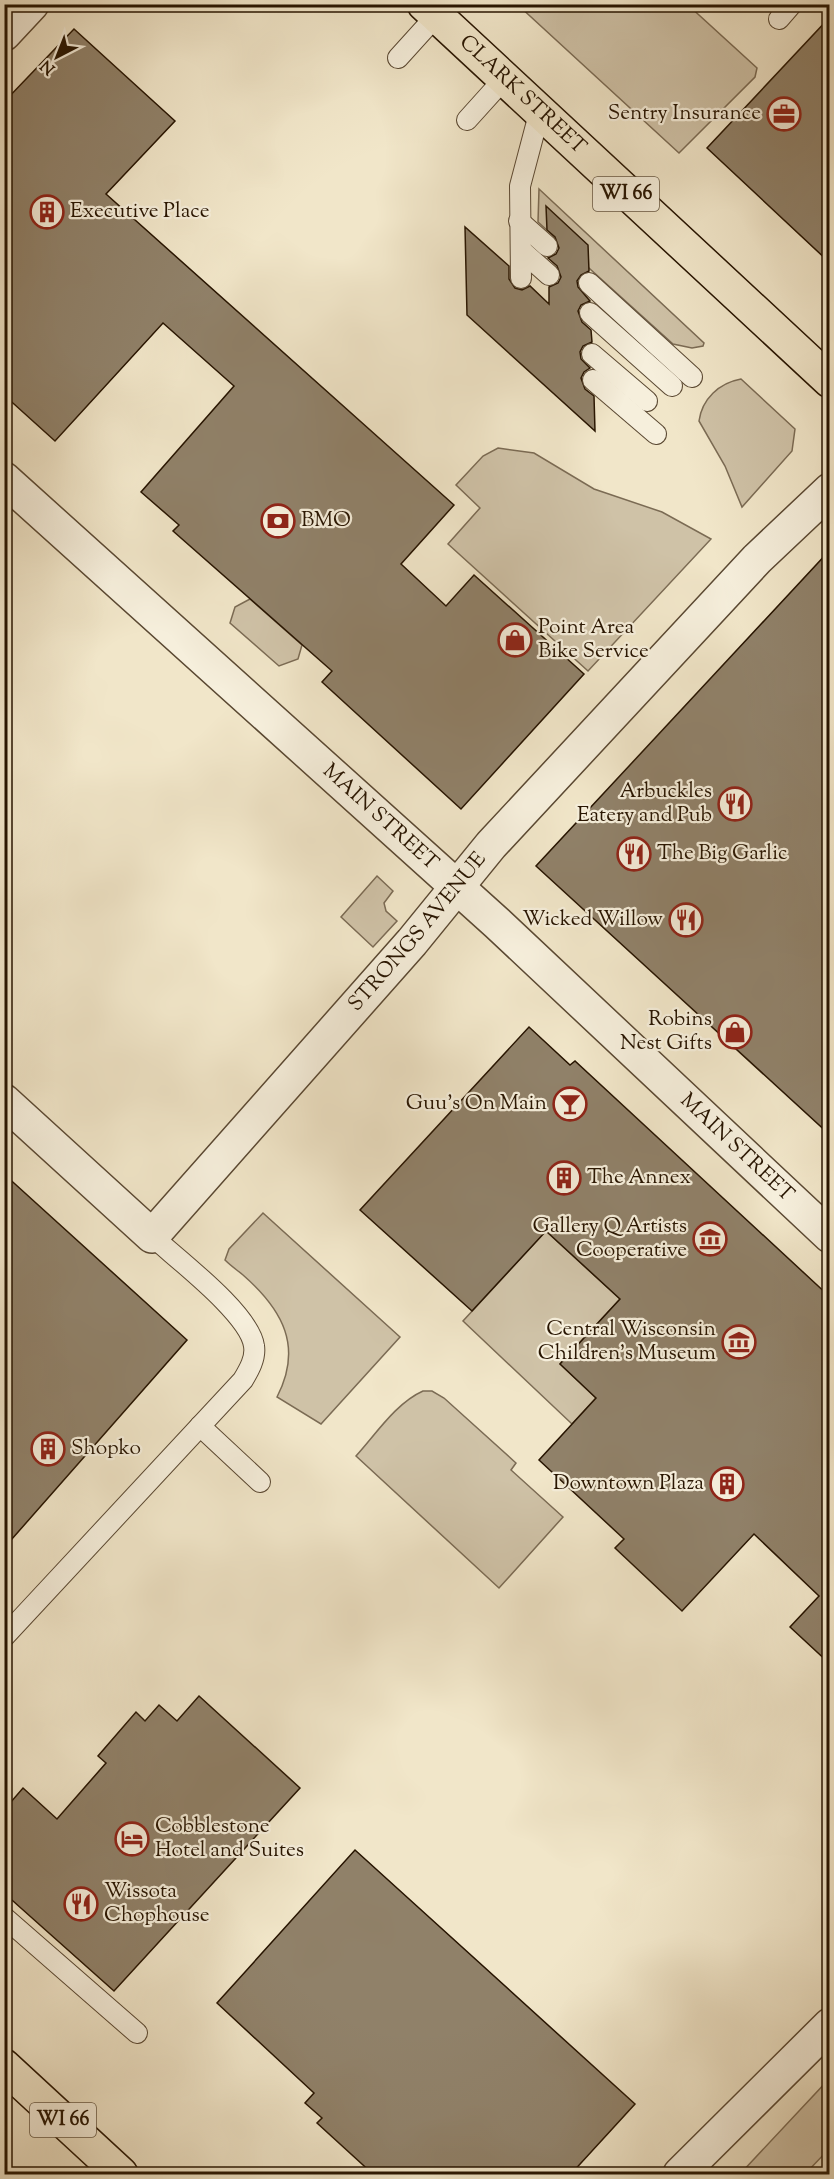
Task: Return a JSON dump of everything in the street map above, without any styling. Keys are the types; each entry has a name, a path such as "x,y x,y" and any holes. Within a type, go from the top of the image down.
{"main road":[{"name":"CLARK STREET","path":"430,10 830,381"},
{"name":"WI 66","path":"4,2066 122,2175"}],"street":[{"name":"MAIN STREET","path":"4,479 457,886 830,1236"},
{"name":"STRONGS AVENUE","path":"152,1236 412,942 499,836 757,559 830,490"},
{"path":"4,1101 152,1236"},
{"path":"680,2175 830,2025"}],"lane":[{"path":"398,58 430,10"},
{"path":"467,120 503,80"},
{"path":"521,278 520,186 540,114"},
{"path":"519,220 547,246"},
{"path":"522,251 549,275"},
{"path":"589,283 692,377"},
{"path":"590,313 672,386"},
{"path":"592,354 647,402"},
{"path":"593,380 656,434"},
{"path":"4,1637 243,1380 251,1366 255,1348 250,1330 234,1312 152,1236"},
{"path":"200,1426 260,1482"},
{"path":"4,1917 137,2032"}],"shaded area":[{"path":"518,5 688,5 757,68 755,77 679,153"},
{"path":"539,189 704,343 703,346 692,348 673,344 538,222"},
{"path":"741,379 795,429 792,451 742,507 725,466 699,421 704,406 713,393 726,384"},
{"path":"498,448 534,453 594,489 662,512 711,539 588,671 448,544 480,508 456,485 483,456"},
{"path":"250,599 302,645 298,659 279,666 230,623 235,607"},
{"path":"377,876 393,891 384,903 386,911 397,921 373,947 341,917"},
{"path":"263,1213 400,1337 321,1424 277,1397 285,1379 288,1362 285,1330 269,1302 257,1288 225,1260 229,1249"},
{"path":"546,1231 620,1299 560,1364 596,1398 572,1424 463,1321"},
{"path":"423,1391 432,1391 444,1398 516,1463 511,1470 563,1517 499,1588 356,1456 395,1411"},
{"path":"829,2079 829,2149 805,2174 740,2174"}],"building":[{"name":"Sentry Insurance","path":"830,17 830,263 707,148"},
{"path":"74,29 175,121 106,194 454,505 401,564 446,606 474,575 584,674 461,809 322,682 332,671 173,531 179,525 141,492 234,386 163,323 55,441 4,395 4,102"},
{"path":"546,206 588,245 589,271 581,275 577,281 578,287 590,301 581,305 578,311 582,322 591,330 592,342 583,346 580,352 581,359 590,368 581,378 585,389 594,396 595,431 467,315 465,227 509,266 509,279 515,288 522,290 530,286 549,304 549,287 558,283 561,277 557,266 548,258 556,254 559,248 555,237 547,230"},
{"path":"830,550 830,1135 536,866"},
{"path":"529,1027 570,1065 575,1061 830,1297 830,1664 790,1627 819,1596 754,1534 682,1611 615,1548 624,1539 539,1460 596,1398 560,1364 620,1299 546,1231 472,1311 360,1210"},
{"name":"Shopko","path":"4,1174 187,1340 4,1548"},
{"name":"Cobblestone Hotel and Suites","path":"199,1696 300,1788 114,1991 4,1893 4,1810 23,1788 57,1819 106,1763 98,1756 136,1712 145,1721 159,1705 177,1721"},
{"path":"355,1850 635,2104 570,2175 374,2175 317,2123 322,2118 305,2103 314,2093 217,2003"}],"place":[{"name":"Sentry Insurance","path":"784,114"},
{"name":"Executive Place","path":"47,212"},
{"name":"BMO","path":"278,521"},
{"name":"Point Area Bike Service","path":"515,640"},
{"name":"Arbuckles Eatery and Pub","path":"735,804"},
{"name":"The Big Garlic","path":"634,854"},
{"name":"Wicked Willow","path":"686,920"},
{"name":"Robins Nest Gifts","path":"735,1032"},
{"name":"Guu's On Main","path":"570,1104"},
{"name":"The Annex","path":"564,1178"},
{"name":"Gallery Q Artists Cooperative","path":"710,1239"},
{"name":"Central Wisconsin Children's Museum","path":"739,1342"},
{"name":"Shopko","path":"48,1449"},
{"name":"Downtown Plaza","path":"727,1484"},
{"name":"Cobblestone Hotel and Suites","path":"132,1839"},
{"name":"Wissota Chophouse","path":"81,1904"}]}
